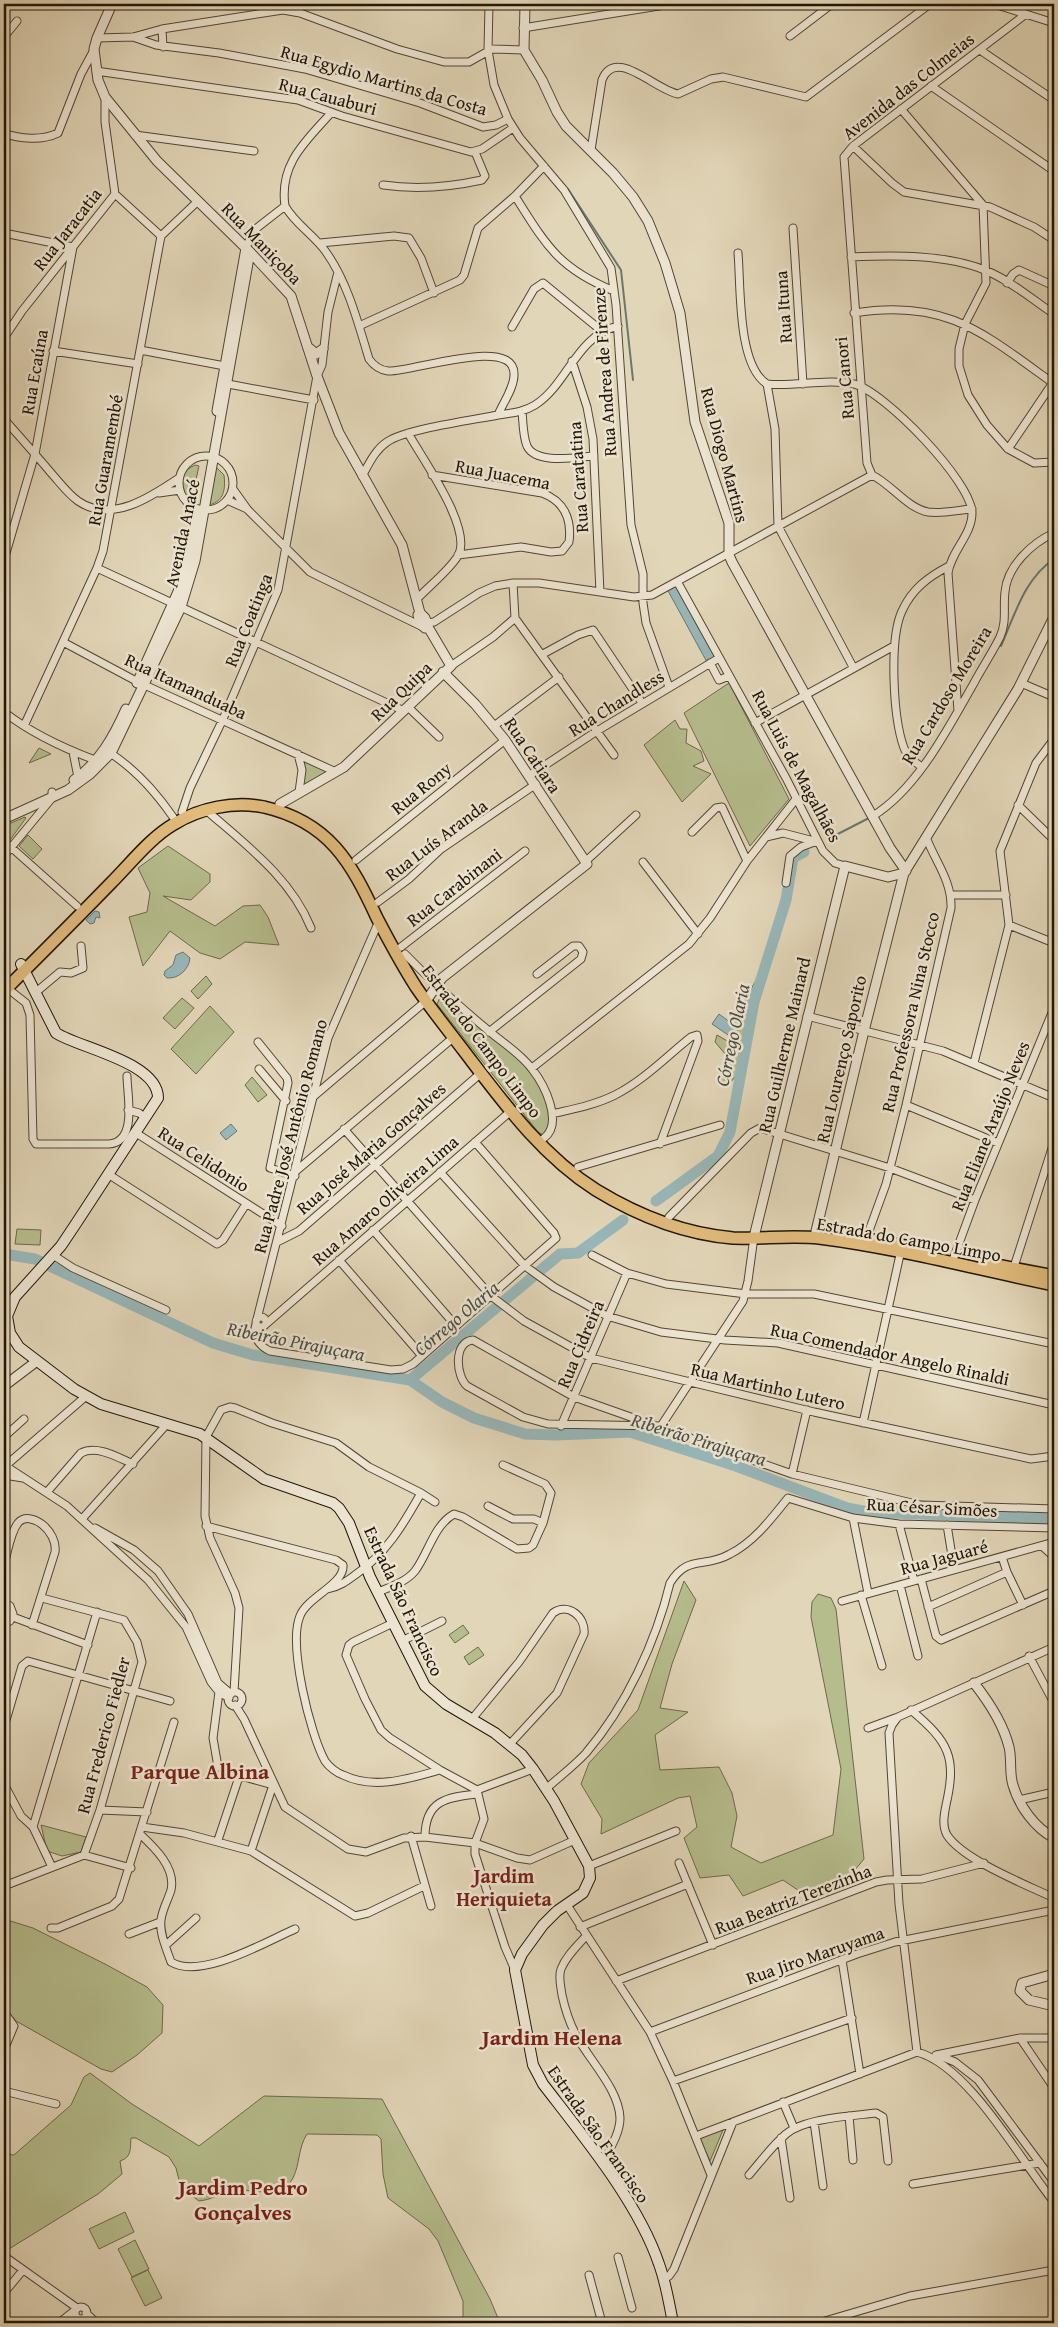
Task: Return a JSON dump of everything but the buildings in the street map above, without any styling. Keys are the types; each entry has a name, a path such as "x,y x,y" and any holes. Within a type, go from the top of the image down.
{"main road":[{"name":"Estrada do Campo Limpo","path":"5,987 77,906 149,834 178,814 208,802 235,798 280,804 324,827 341,841 356,860 428,998 516,1107 544,1138 578,1167 607,1188 668,1217 706,1227 755,1234 816,1238 954,1257 1054,1285"},
{"name":"Estrada do Campo Limpo","path":"23,967 161,833 174,824 206,810 241,805 259,806 290,815 327,837 347,859 379,921 428,998 454,1037 521,1124 566,1168 599,1191 653,1218 698,1233 737,1238 755,1234 816,1231 866,1239 901,1249 1012,1272 1054,1276"},
{"path":"23,967 35,993"},
{"name":"Estrada São Francisco","path":"35,993 56,1033 109,1054 138,1071 151,1082 158,1098 77,1222 51,1257 28,1282 9,1307 7,1322 14,1341 85,1397 101,1404 206,1436 264,1479 333,1503 339,1508 349,1523 378,1592 428,1690 510,1744 533,1768 576,1840 588,1866"},
{"path":"521,1124 536,1136 544,1138"},
{"path":"515,1970 522,1954 543,1925 557,1911 583,1893 590,1878 588,1866"},
{"name":"Estrada São Francisco","path":"515,1970 533,2066 543,2084 602,2164 640,2220 664,2279 673,2323"}],"street":[{"name":"Rua Maniçoba","path":"112,4 94,49 96,71 105,96 174,179 248,250 292,296 317,376 339,433 362,476 397,533 417,599 419,614"},
{"path":"275,4 283,10"},
{"name":"Rua Andrea de Firenze","path":"489,4 488,50 494,84 505,120 564,190 607,259 613,274 631,525 643,574 646,623 669,687"},
{"path":"97,38 133,37 162,29 283,10 300,13 397,49 437,61 451,63 469,62 488,50 524,50 525,4"},
{"path":"523,28 671,4"},
{"path":"790,36 822,6 832,4"},
{"path":"591,150 602,80 604,75 613,67 624,66 661,88 678,94 723,77 806,97 930,4"},
{"path":"994,4 1054,23"},
{"name":"Avenida das Colmeias","path":"844,170 844,157 853,146 1026,14"},
{"path":"4,37 17,20"},
{"path":"162,29 163,47"},
{"name":"Rua Egydio Martins da Costa","path":"133,37 163,47 219,53 305,69 420,103 483,127 505,120"},
{"path":"4,133 25,138 55,135 60,130 94,49"},
{"name":"Rua Diogo Martins","path":"524,50 561,119 623,185 640,208 653,232 674,288 683,330 691,405 702,446 725,508 730,536 729,555 734,568 892,852 905,872"},
{"path":"980,50 1054,100"},
{"name":"Rua Cauaburi","path":"96,71 288,98 307,103 331,113 474,152"},
{"path":"931,86 1054,171"},
{"name":"Rua Jaracatia","path":"5,335 115,194 105,122 105,96"},
{"path":"901,109 983,205 986,270 984,289 965,324 958,349 962,381 976,411 1008,449 1034,463 1054,462"},
{"path":"331,113 293,157 286,175 285,206 320,243 338,270 360,326 369,359 381,370 399,371 485,356 504,359 510,363 515,374 498,414"},
{"path":"383,185 426,188 451,186 482,180 485,176 474,152 486,147 513,128"},
{"path":"135,134 254,151"},
{"path":"853,146 904,192 983,205 1016,218 1054,240"},
{"path":"360,326 463,278 478,228 515,196 544,166"},
{"name":"Rua Canori","path":"844,170 867,464 872,475"},
{"path":"115,194 161,236 198,201"},
{"path":"515,196 555,256 577,273 614,291"},
{"name":"Avenida Anacé","path":"4,819 90,774 108,751 177,605 202,510 250,238 258,226 285,206"},
{"name":"Rua Ituna","path":"793,228 803,384"},
{"path":"4,233 73,246"},
{"name":"Rua Guaramembé","path":"24,726 97,568 112,510 161,236"},
{"path":"320,243 394,236 409,238 418,252 434,293"},
{"name":"Rua Ecaúna","path":"4,557 35,454 73,246"},
{"path":"738,253 747,356 756,376 766,384 844,383 860,386 889,407 940,456 964,488 972,509 970,524 948,566 958,711"},
{"path":"850,258 894,256 925,258 986,270 1054,314"},
{"name":"Rua Coatinga","path":"178,814 223,719 278,590 287,550 317,376 322,365 338,270"},
{"path":"1007,282 1019,270 1054,286"},
{"path":"512,327 534,289 543,283 604,332"},
{"path":"854,313 886,309 919,310 949,317 965,324 1004,348 1054,382 1008,449"},
{"path":"362,476 381,447 388,441 408,434 498,414 522,411 544,398 589,342 604,332 618,326"},
{"path":"308,348 316,354 323,353"},
{"path":"140,350 227,366"},
{"path":"53,351 138,364"},
{"path":"314,365 323,353"},
{"name":"Rua Caratatina","path":"572,361 587,407 594,456 600,592"},
{"name":"Avenida Anacé","path":"212,457 228,384 227,366"},
{"path":"228,384 314,400 324,396"},
{"path":"766,384 775,429 778,526 853,667"},
{"path":"522,411 527,445 534,454 544,458 594,456"},
{"path":"4,419 79,502 92,509 112,510 132,504 156,493 179,478 188,463 195,458 212,457 226,465 231,472 233,489 248,510 287,550 318,576 400,616 426,626 479,593 495,586 513,583 539,583 644,597 661,592 872,475 886,482 909,502 925,511 972,509"},
{"path":"408,434 458,519 461,536 458,555 417,599"},
{"name":"Rua Juacema","path":"432,475 542,493 557,500 567,519 569,542 562,551 551,552 521,547 458,555"},
{"path":"179,478 180,490 186,502 202,510 218,508 227,500 233,489"},
{"path":"156,493 180,490"},
{"path":"227,500 248,510"},
{"name":"Rua Cardoso Moreira","path":"873,816 896,798 922,767 958,711 1003,628 1005,591 1010,573 1030,548 1054,533"},
{"path":"922,767 907,754 900,730 894,646 897,623 907,601 924,582 948,566"},
{"path":"97,568 406,709 439,738"},
{"path":"513,583 515,618 543,654 614,755"},
{"name":"Rua Luis de Magalhães","path":"678,583 817,841 828,858 845,866 888,877 905,872"},
{"path":"400,616 419,614 451,666"},
{"path":"905,872 1021,683 1054,617"},
{"name":"Rua Quipa","path":"280,804 336,772 356,757 443,672 493,637 515,618"},
{"path":"543,654 578,635 593,630 642,703"},
{"name":"Rua Itamanduaba","path":"63,642 141,683 336,772"},
{"path":"755,723 894,646"},
{"name":"Rua Chandless","path":"530,775 642,703 719,658"},
{"path":"710,663 719,680 729,676"},
{"name":"Rua Catiara","path":"443,672 505,740 586,862"},
{"path":"494,726 559,677"},
{"path":"1021,683 1054,697"},
{"path":"4,712 24,726 73,752 96,760"},
{"path":"974,1063 1009,925 1000,851 1036,763 1054,738"},
{"name":"Rua Rony","path":"356,860 505,740"},
{"path":"108,751 134,771 178,814"},
{"name":"Avenida Anacé","path":"4,814 52,795 78,777 108,751"},
{"path":"73,752 78,777"},
{"path":"298,754 302,770 299,792"},
{"name":"Rua Luís Aranda","path":"378,902 399,887 441,850 536,784"},
{"path":"4,856 52,795"},
{"path":"532,1068 653,973 698,934 748,861 796,799"},
{"path":"1018,806 1054,840"},
{"path":"692,832 718,807 722,807 748,861"},
{"path":"206,810 281,879 298,901 311,928"},
{"path":"313,1096 428,998 442,978 586,862 636,815"},
{"path":"766,838 783,834 817,841"},
{"name":"Rua Professora Nina Stocco","path":"866,1239 890,1168 921,1045 949,919 951,896 947,880 926,837"},
{"path":"4,841 77,906"},
{"path":"786,883 790,856 801,847 817,841"},
{"name":"Rua Carabinani","path":"403,950 526,851"},
{"path":"644,862 698,934"},
{"name":"Rua Guilherme Mainard","path":"755,1234 845,866"},
{"name":"Rua Lourenço Saporito","path":"816,1231 897,895 905,872"},
{"path":"888,877 897,895"},
{"path":"951,896 1006,895"},
{"name":"Rua Padre José Antônio Romano","path":"261,1322 260,1306 332,1025 379,921"},
{"path":"1009,925 1053,940"},
{"path":"35,993 60,972 71,973 83,968 81,946"},
{"path":"489,1032 581,959 583,952 579,946 573,946 537,974"},
{"path":"403,950 436,985 532,1068 547,1094 552,1114 551,1131 544,1138"},
{"path":"5,987 26,1003 30,1015 34,1142 44,1145 116,1143 122,1139 127,1131 127,1076"},
{"name":"Rua Eliane Araújo Neves","path":"954,1257 975,1200 1054,1008"},
{"path":"807,1016 921,1045 974,1063 1054,1098"},
{"path":"1047,1026 1054,1029"},
{"path":"552,1114 588,1105 614,1095 635,1082 691,1037 697,1036 698,1041 660,1144"},
{"path":"258,1042 287,1078 288,1083 286,1101 270,1165 275,1171 295,1174 344,1129 454,1037"},
{"path":"678,1048 684,1048 691,1057"},
{"path":"259,1069 286,1101"},
{"name":"Rua José Maria Gonçalves","path":"278,1241 298,1231 481,1072"},
{"path":"906,1105 998,1143"},
{"path":"128,1110 139,1113 146,1118"},
{"name":"Rua Amaro Oliveira Lima","path":"261,1322 280,1311 511,1111"},
{"path":"578,1167 720,1126"},
{"path":"668,1217 758,1128 836,1150 975,1200"},
{"name":"Rua Martinho Lutero","path":"344,1129 493,1298 503,1306 591,1358 863,1423 1031,1459 1054,1456"},
{"name":"Rua Celidonio","path":"136,1133 282,1226"},
{"path":"261,1322 264,1343 275,1352 391,1370 409,1367 456,1326 493,1298 555,1240 554,1233 475,1142"},
{"path":"1012,1272 1054,1142"},
{"name":"Rua Comendador Angelo Rinaldi","path":"440,1172 527,1268 539,1277 608,1316 661,1332 719,1339 778,1343 1054,1405"},
{"path":"108,1174 215,1243 220,1244 246,1204"},
{"path":"372,1230 456,1326"},
{"path":"661,1426 719,1339 746,1294 755,1234"},
{"path":"863,1423 901,1249"},
{"path":"592,1255 627,1273 683,1287 746,1294 814,1294 1054,1344"},
{"path":"51,1257 166,1310"},
{"path":"339,1260 422,1356"},
{"name":"Rua Cidreira","path":"562,1426 627,1273"},
{"path":"661,1426 562,1426 533,1422 467,1386 460,1377 459,1354 470,1340 574,1397 617,1410 661,1426 792,1474 920,1505 1054,1509"},
{"path":"4,1386 37,1361"},
{"path":"85,1397 4,1466 47,1492 90,1526 130,1548 158,1571 188,1614 218,1683 231,1694"},
{"path":"285,1807 273,1785 244,1719 235,1705 231,1704 239,1608 235,1594 206,1526 204,1460 206,1436 221,1410 230,1407 283,1427 336,1443 369,1467 435,1502"},
{"path":"614,1425 617,1410"},
{"path":"792,1474 807,1410"},
{"path":"4,1437 24,1419"},
{"path":"82,1520 167,1424"},
{"path":"47,1492 81,1453 87,1450 95,1450 133,1464"},
{"path":"378,1592 414,1572 448,1517 454,1514 463,1517 517,1549 529,1548 533,1544 552,1497 550,1490 544,1484 503,1465"},
{"path":"4,1475 27,1479"},
{"path":"327,1588 342,1584 367,1567 390,1544 421,1493"},
{"name":"Rua César Simões","path":"546,1788 585,1754 613,1715 654,1640 670,1582 682,1567 718,1560 738,1550 764,1526 788,1498 853,1518 899,1524 1054,1528"},
{"path":"488,1506 513,1519 534,1519 543,1523"},
{"path":"853,1518 865,1594 882,1666"},
{"path":"4,1564 18,1523 25,1519 31,1520 47,1528 53,1535 56,1546 42,1598 32,1625"},
{"path":"899,1524 928,1607 936,1636 942,1640 1054,1592"},
{"path":"947,1525 954,1568"},
{"path":"90,1526 148,1580 171,1606 186,1627 211,1682 219,1692 240,1694 244,1719"},
{"path":"206,1526 336,1560 343,1566 339,1577 304,1608 297,1626 300,1677 304,1703 326,1762 342,1775 366,1782 402,1780 440,1770"},
{"path":"1054,1528 1054,1541"},
{"name":"Rua Jaguaré","path":"842,1601 954,1568 1042,1546 1054,1541"},
{"path":"1042,1546 1054,1557"},
{"path":"121,1555 130,1548"},
{"path":"1002,1557 1006,1572 1023,1605"},
{"path":"928,1607 1006,1572"},
{"path":"900,1585 918,1656"},
{"path":"33,1827 97,1612 42,1598"},
{"path":"171,1606 178,1599"},
{"path":"4,1603 12,1608 13,1617"},
{"path":"472,1719 519,1662 553,1614 561,1608 566,1608 581,1618 585,1626 584,1634 562,1685 551,1700 510,1744"},
{"name":"Rua Frederico Fiedler","path":"84,1855 100,1810 142,1658 127,1623 120,1617 97,1612"},
{"path":"13,1617 88,1645"},
{"path":"4,1624 13,1617"},
{"path":"402,1641 442,1621"},
{"path":"393,1623 349,1645 347,1658 382,1730 395,1742 477,1792 484,1819 475,1843 478,1864 505,1947 515,1970"},
{"path":"868,1728 898,1717 1054,1646"},
{"path":"1029,1656 1054,1703"},
{"path":"4,1727 23,1663 31,1662 170,1701"},
{"path":"974,1683 992,1707 1003,1729 1009,1748 1012,1784 1019,1800 1035,1824 1054,1838"},
{"path":"218,1767 213,1738 219,1692"},
{"path":"235,1705 242,1700"},
{"path":"911,1710 942,1742 951,1761 952,1774 944,1823 946,1833 966,1852 984,1863 1054,1898"},
{"path":"898,1717 889,1733 902,1941 917,2052"},
{"path":"51,1928 58,1928 116,1903 130,1868 174,1722"},
{"path":"425,1837 425,1826 429,1812 441,1801 450,1797 477,1792 533,1768"},
{"path":"218,1840 239,1777 273,1785"},
{"path":"4,1784 21,1816 33,1827 52,1867"},
{"path":"251,1850 273,1785"},
{"path":"1019,1800 1054,1792"},
{"path":"266,1802 272,1802 285,1807 332,1839 356,1852 371,1851 411,1836 475,1843 517,1858 530,1860 576,1840"},
{"path":"100,1810 146,1812"},
{"path":"141,1831 218,1840 251,1850 355,1916 368,1914 424,1886"},
{"path":"141,1831 163,1860 171,1880 170,1892 160,1922 170,1962 179,1967 206,1965 242,1953 295,1930"},
{"path":"588,1866 676,1831"},
{"path":"411,1836 430,1906"},
{"path":"5,1888 84,1855 130,1868"},
{"path":"679,1863 713,1945"},
{"name":"Rua Beatriz Terezinha","path":"616,1981 876,1882 922,1879 984,1863"},
{"path":"580,1927 688,1884"},
{"path":"567,1905 650,2032 673,2082 711,2175"},
{"name":"Rua Jiro Maruyama","path":"650,2032 842,1960 902,1941 1054,1910"},
{"path":"166,1945 196,1918"},
{"path":"129,1934 160,1922"},
{"path":"586,1936 572,1951 563,1965 559,1980 573,2028 604,2078 618,2111 620,2124 602,2164"},
{"path":"505,1947 512,1952 522,1954"},
{"path":"842,1960 860,2074"},
{"path":"1054,1974 1027,1980 1020,1987 1023,1996 1029,2000 1054,2006"},
{"path":"4,2012 14,2026 4,2050"},
{"path":"673,2082 852,2018"},
{"path":"936,2057 950,2051 1020,2038 1054,2038"},
{"path":"1020,2038 1054,2088"},
{"path":"696,2136 917,2052 955,2062 978,2080 1054,2182"},
{"path":"936,2057 962,2080 1054,2202"},
{"path":"962,2080 969,2073"},
{"path":"4,2091 56,2104"},
{"path":"783,2102 794,2128"},
{"path":"750,2175 781,2138 794,2128 814,2122 849,2116 876,2114 883,2117 888,2161"},
{"path":"849,2116 853,2160"},
{"path":"668,2298 674,2271 711,2175 734,2122"},
{"path":"814,2122 823,2186"},
{"path":"781,2138 790,2198"},
{"path":"913,2184 1040,2163"},
{"path":"4,2256 76,2309"},
{"path":"618,2257 632,2308"},
{"path":"659,2264 664,2268 674,2271"},
{"path":"4,2293 23,2270"},
{"path":"818,2323 910,2296 1054,2270"},
{"path":"664,2279 674,2271"},
{"path":"589,2275 602,2323"},
{"path":"76,2309 76,2317 96,2323"},
{"path":"59,2323 76,2309"}],"green space":[{"path":"195,465 199,466 191,502 180,491 180,482 185,472"},
{"path":"214,465 224,475 224,491 220,499 206,506"},
{"path":"729,683 789,799 750,846 684,713"},
{"path":"675,720 680,729 687,729 686,743 701,751 704,761 693,766 711,774 682,802 644,745"},
{"path":"39,748 51,754 29,763"},
{"path":"303,758 334,773 300,790"},
{"path":"25,817 10,840 4,835 4,826"},
{"path":"28,835 42,849 33,859 19,846"},
{"path":"168,846 210,874 210,882 191,900 163,896 215,926 243,906 260,905 268,917 279,945 245,942 220,959 200,953 170,931 143,966 129,917 147,912 150,893 138,868"},
{"path":"760,973 760,993 736,1076 729,1084 719,1080 726,1055 715,1042 717,1035 729,1042 738,1031 732,1023"},
{"path":"206,976 212,984 198,999 191,991"},
{"path":"443,991 508,1047 525,1064 538,1082 548,1098 552,1114 546,1137 538,1132 437,1004"},
{"path":"182,998 194,1008 175,1029 163,1018"},
{"path":"210,1006 234,1032 196,1074 171,1049"},
{"path":"252,1077 267,1095 258,1102 245,1085"},
{"path":"17,1229 41,1230 40,1245 15,1244"},
{"path":"684,1581 696,1600 672,1664 660,1708 688,1712 655,1735 660,1770 719,1767 732,1793 737,1816 731,1847 761,1863 833,1835 841,1769 811,1617 812,1602 818,1594 831,1598 836,1609 864,1859 844,1883 805,1895 783,1880 743,1896 729,1875 700,1878 684,1838 697,1827 690,1796 678,1798 601,1834 602,1819 581,1784 589,1763 638,1710"},
{"path":"463,1625 469,1633 455,1643 449,1635"},
{"path":"478,1647 484,1655 469,1665 464,1657"},
{"path":"41,1825 86,1837 81,1852 62,1856 47,1851"},
{"path":"4,1919 33,1928 147,1987 163,2005 162,2033 137,2055 112,2072 101,2069 16,2021 7,2010 4,2000"},
{"path":"90,2073 132,2104 199,2146 264,2096 382,2099 490,2299 500,2323 463,2323 463,2301 438,2241 429,2229 388,2198 383,2174 381,2139 377,2135 307,2134 293,2178 281,2190 273,2192 232,2191 199,2201 188,2193 179,2180 176,2168 169,2157 136,2138 131,2138 128,2155 120,2161 122,2174 98,2194 4,2252 4,2154 14,2155 71,2105 84,2077"},
{"path":"723,2130 710,2161 699,2137"},
{"path":"125,2212 134,2232 99,2249 89,2229"},
{"path":"135,2240 149,2269 132,2277 118,2249"},
{"path":"148,2270 162,2298 145,2306 131,2278"}],"water":[{"path":"678,584 718,657 708,664 667,589"},
{"path":"95,911 99,912 100,918 96,917 94,923 90,924 86,920"},
{"path":"183,952 190,958 188,966 179,975 167,978 164,975 165,971 173,965 176,955"},
{"path":"719,1014 738,1028 731,1037 712,1024"},
{"path":"231,1124 237,1131 226,1140 220,1133"}],"waterway":[{"path":"568,189 621,270 633,380"},
{"name":"Córrego Olaria","path":"1001,646 1016,609 1028,586 1035,576 1054,559"},
{"name":"Córrego Olaria","path":"830,838 869,818"},
{"name":"Córrego Olaria","path":"656,1201 718,1156 730,1132 754,1002 786,900 793,858 804,852"},
{"name":"Córrego Olaria","path":"410,1380 560,1254 578,1253 623,1220"},
{"name":"Ribeirão Pirajuçara","path":"4,1254 35,1259 213,1343 253,1355 410,1380 442,1402 474,1418 525,1434 556,1435 630,1432 736,1466 847,1508 868,1512 1054,1519"}],"district":[{"name":"Parque Albina","path":"200,1771"},
{"name":"Jardim Heriquieta","path":"504,1886"},
{"name":"Jardim Helena","path":"552,2037"},
{"name":"Jardim Pedro Gonçalves","path":"243,2200"}]}
